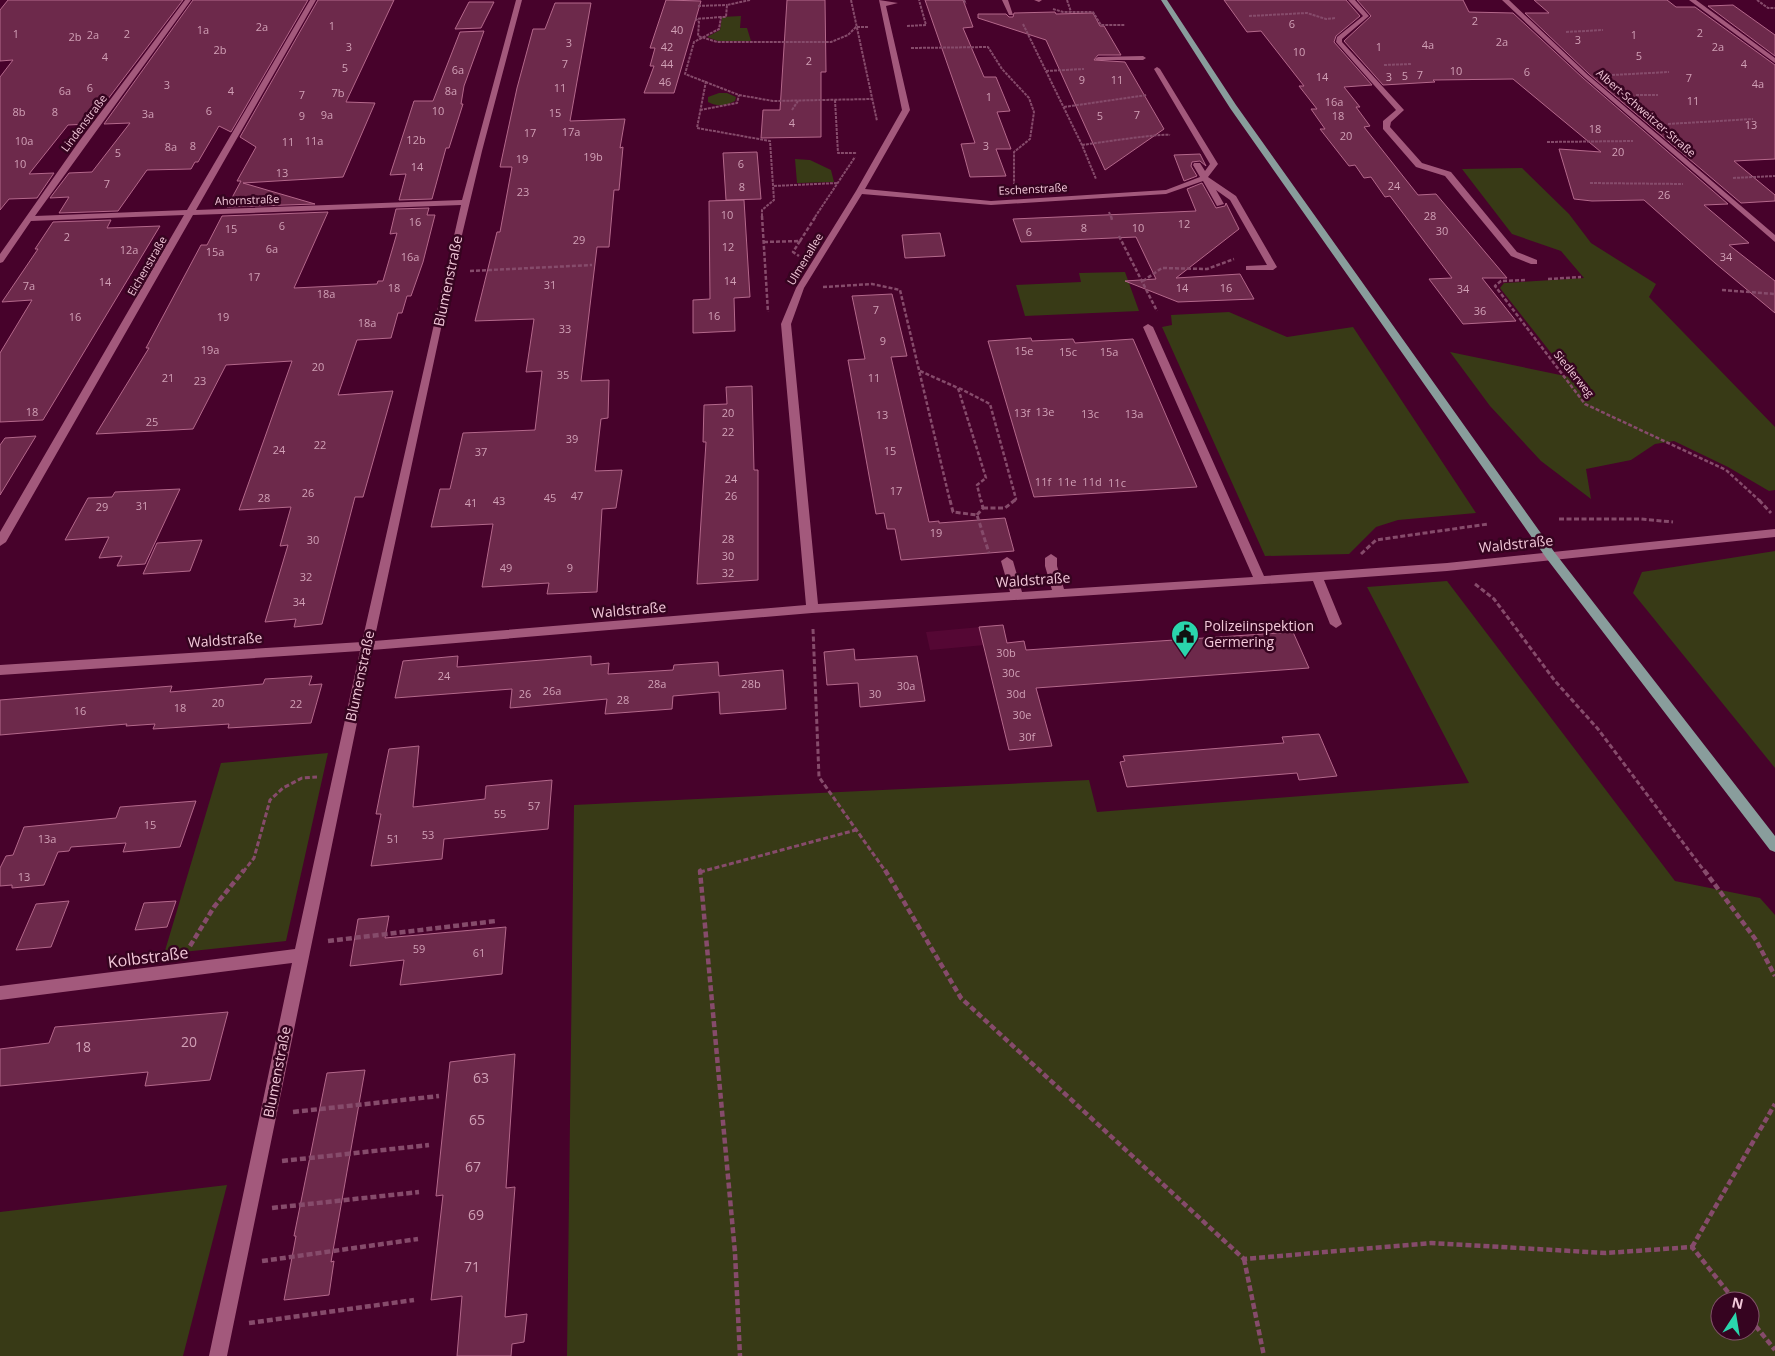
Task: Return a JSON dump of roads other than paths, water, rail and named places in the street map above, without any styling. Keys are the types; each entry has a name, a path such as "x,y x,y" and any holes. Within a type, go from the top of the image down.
{"main road":[{"path":"1164,0 1238,114 1551,556 1775,846"}],"street":[{"name":"Lindenstraße","path":"0,260 188,0"},
{"name":"Eichenstraße","path":"0,542 313,0"},
{"name":"Blumenstraße","path":"218,1356 339,774 449,272 465,202 519,0"},
{"path":"1005,0 1011,14"},
{"path":"1351,0 1366,16 1340,38 1339,42 1400,110 1387,121 1386,127 1419,165 1448,174 1514,254 1534,262"},
{"name":"Albert-Schweitzer-Straße","path":"1505,0 1565,57 1775,239"},
{"path":"1692,0 1775,61"},
{"path":"882,2 895,3"},
{"name":"Ulmenallee","path":"812,609 786,324 800,288 860,191 906,110 889,21 882,2"},
{"path":"1098,59 1143,58"},
{"path":"1157,71 1193,134 1214,164 1204,178"},
{"path":"1197,165 1220,204"},
{"path":"1204,178 1233,198 1273,267 1248,268"},
{"name":"Eschenstraße","path":"860,191 991,202 1102,196 1178,189 1204,178"},
{"path":"1067,187 1070,198"},
{"name":"Ahornstraße","path":"29,220 465,202"},
{"path":"1148,327 1260,580"},
{"name":"Waldstraße","path":"0,670 367,646 812,609 1316,577 1551,556 1775,533"},
{"path":"1051,558 1051,566 1059,593"},
{"path":"1007,560 1017,596"},
{"path":"1316,577 1336,624"},
{"name":"Kolbstraße","path":"0,993 182,970 302,949"}],"place":[{"name":"Polizeiinspektion Germering","path":"1185,658"}]}
